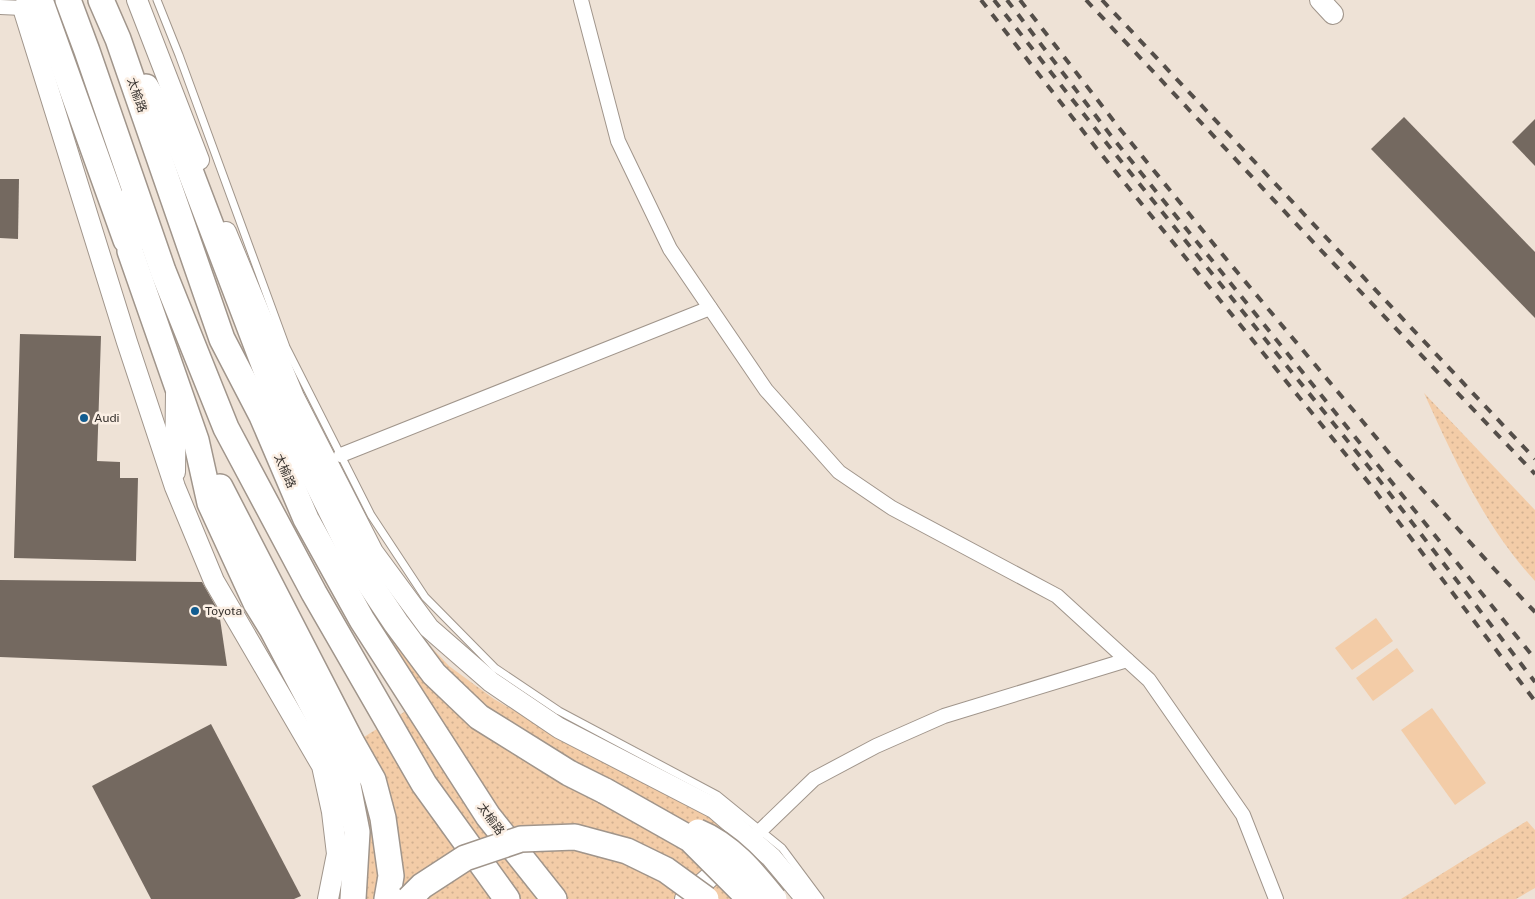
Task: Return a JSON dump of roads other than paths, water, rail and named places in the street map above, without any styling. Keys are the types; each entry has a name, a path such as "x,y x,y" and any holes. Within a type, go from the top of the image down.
{"highway":[{"path":"68,0 88,51 163,270 226,428 314,592 424,784 507,899"},
{"name":"太榆路","path":"101,0 118,39 222,339 262,416 306,519 362,620 488,816 554,899"},
{"path":"112,0 118,39 181,147 282,412 360,569 396,623 434,674 479,717 569,773 690,839 750,899"},
{"path":"35,3 130,251 196,440 344,765 357,832 353,899"},
{"path":"130,251 133,184"},
{"path":"282,627 373,780 383,818 391,876 388,899"},
{"path":"628,804 708,836 747,867 774,899"},
{"path":"409,899 422,886 465,858 522,839 575,837 627,851 666,870 706,899"}],"main road":[{"path":"137,0 227,234 294,397 373,552 428,628 491,682 559,728 714,808 756,835 771,857 806,899"},
{"path":"35,3 127,342 175,487 214,581 322,766 332,812 338,854 328,899"},
{"path":"175,487 177,384"},
{"path":"685,899 756,835"}],"street":[{"path":"581,0 618,141 670,249 766,390 839,472 892,508 1057,596 1149,680 1243,815 1276,899"},
{"path":"0,7 35,3"},
{"path":"341,456 710,308"},
{"path":"756,835 814,778 876,746 944,716 1127,660"}],"lane":[{"path":"157,0 286,347 371,515 425,597 495,668 560,711 716,794 756,835 782,848 820,899"}],"railway":[{"path":"981,0 1097,149 1369,483 1535,701"},
{"path":"994,0 1112,150 1380,481 1535,682"},
{"path":"1007,0 1112,137 1535,659"},
{"path":"1020,0 1120,129 1390,454 1535,612"},
{"path":"1086,0 1316,245 1535,474"},
{"path":"1102,0 1535,459"}],"place":[{"name":"Audi","path":"84,418"},
{"name":"Toyota","path":"195,611"}]}
